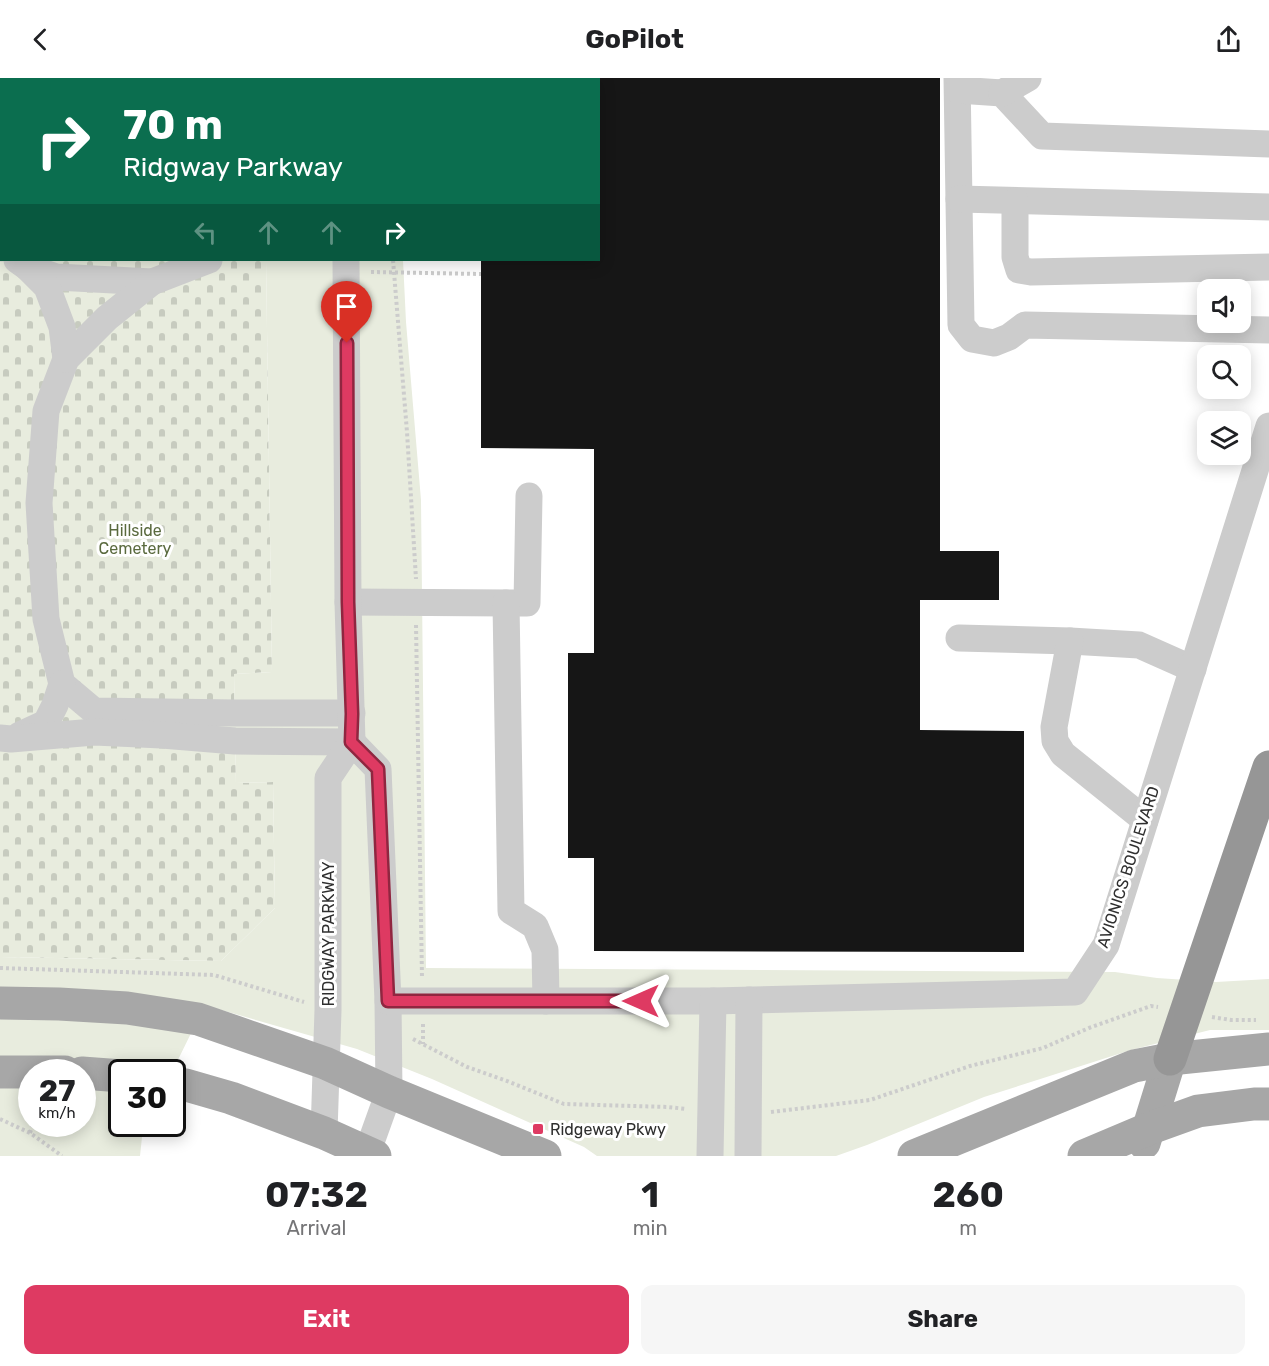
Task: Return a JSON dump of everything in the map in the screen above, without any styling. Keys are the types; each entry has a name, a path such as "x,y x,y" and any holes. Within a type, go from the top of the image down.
{"highway":[{"path":"1170,1059 1269,767"}],"main road":[{"path":"0,1003 127,1008 198,1019 325,1063 545,1156"},
{"path":"914,1156 1134,1066 1264,1035"},
{"path":"1144,1143 1170,1059"},
{"path":"0,1072 18,1072"},
{"path":"186,1085 231,1098 324,1133 369,1155"},
{"path":"1084,1156 1144,1143 1198,1111 1269,1104"}],"street":[{"path":"1002,93 1028,78"},
{"path":"1269,144 1042,136 1002,93 957,84 961,325 972,339 994,343 1009,337 1025,326 1269,330"},
{"path":"960,199 1269,207"},
{"path":"1015,201 1015,257 1019,270 1031,272 1269,267"},
{"path":"5,739 46,723 62,684 46,619 39,503 46,411 66,359 107,318 152,282 206,261"},
{"path":"22,263 56,277 152,282"},
{"path":"22,263 47,287 62,327 66,359"},
{"path":"346,266 351,742"},
{"name":"AVIONICS BOULEVARD","path":"388,1001 712,1001 1075,992 1106,945 1269,426"},
{"path":"348,602 527,603 529,496"},
{"path":"506,603 511,911 535,926 545,950 546,1001"},
{"path":"959,638 1139,645 1192,669"},
{"path":"1070,641 1054,727 1055,741 1063,753 1145,820"},
{"path":"62,684 94,711 352,714"},
{"path":"5,739 94,732 235,741 351,742 378,769 388,1001 389,1092 369,1155"},
{"name":"RIDGWAY PARKWAY","path":"324,1133 328,1010 328,778 351,742"},
{"path":"748,1156 749,1000"},
{"path":"710,1156 712,1001"}],"path":[{"path":"346,266 481,274"},
{"path":"0,968 214,975 304,1002"},
{"path":"760,1113 870,1100 970,1066 1043,1048 1151,1005 1160,1008"},
{"path":"1210,1017 1231,1020 1264,1035"},
{"path":"423,1018 423,1044 467,1067 564,1104 688,1109"},
{"path":"0,1119 18,1127"},
{"path":"36,1137 62,1156"}],"green space":[{"name":"Hillside Cemetery","path":"0,261 266,261 272,672 234,674 236,783 273,782 275,908 221,961 0,957"},
{"path":"266,261 403,261 421,500 426,968 1115,972 1157,978 1216,982 1269,979 1269,1030 1210,1030 1131,1050 984,1097 836,1156 597,1156 584,1147 432,1079 357,1049 204,1005 178,1059 108,1059 108,1137 142,1137 140,1156 0,1156 0,957 221,961 275,908 273,782 236,783 234,674 272,672"}],"building":[{"path":"600,78 940,78 940,551 999,551 999,600 920,600 920,730 1024,731 1024,952 594,951 594,858 568,858 568,653 594,653 594,449 481,448 481,261 600,261"}],"place":[{"name":"Ridgeway Pkwy","path":"538,1129"}],"route":[{"path":"347,343 351,742 378,769 388,1001 641,1001"}]}
